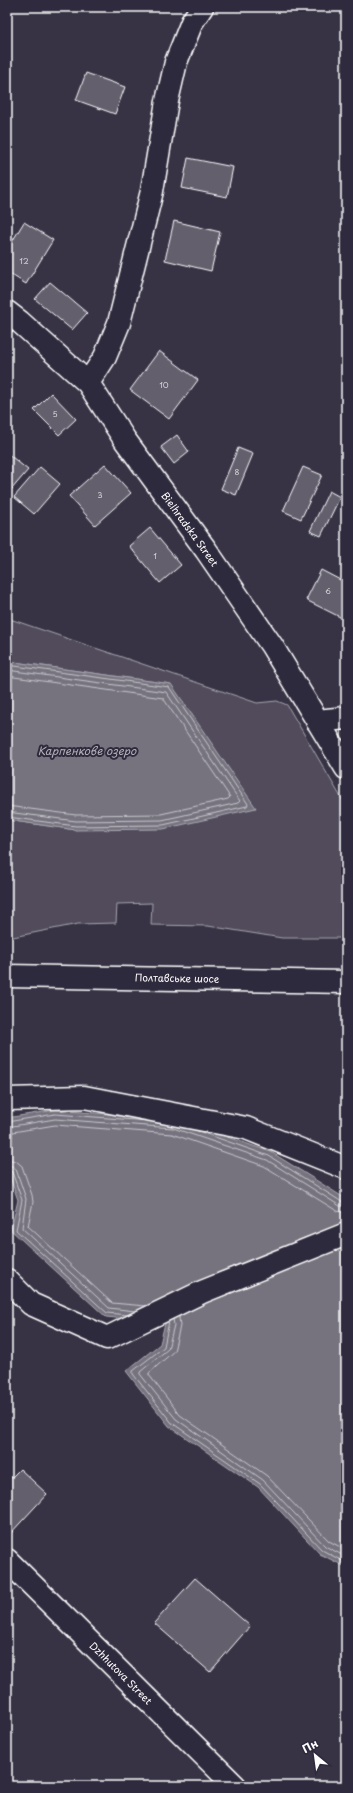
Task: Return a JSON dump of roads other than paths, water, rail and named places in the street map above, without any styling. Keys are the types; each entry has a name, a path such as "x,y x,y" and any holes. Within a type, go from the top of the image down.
{"street":[{"path":"88,383 105,357 119,323 152,191 167,101 176,62 192,22 202,7"},
{"name":"Bielhradska Street","path":"7,312 88,383 125,440 206,550 272,646 346,768"},
{"path":"317,721 346,718"},
{"name":"Полтавське шосе","path":"7,976 346,982"},
{"path":"7,1099 84,1097 246,1128 346,1168"},
{"path":"7,1280 31,1304 107,1338 202,1292 346,1234"},
{"name":"Dzhhutova Street","path":"7,1560 235,1786"}],"water":[{"name":"Карпенкове озеро","path":"7,661 171,684 256,808 163,829 76,830 7,820"},
{"path":"55,1110 175,1119 271,1152 346,1199 346,1567 320,1554 258,1487 169,1426 126,1371 160,1344 165,1323 106,1317 11,1230 18,1200 7,1169 7,1118"}]}
